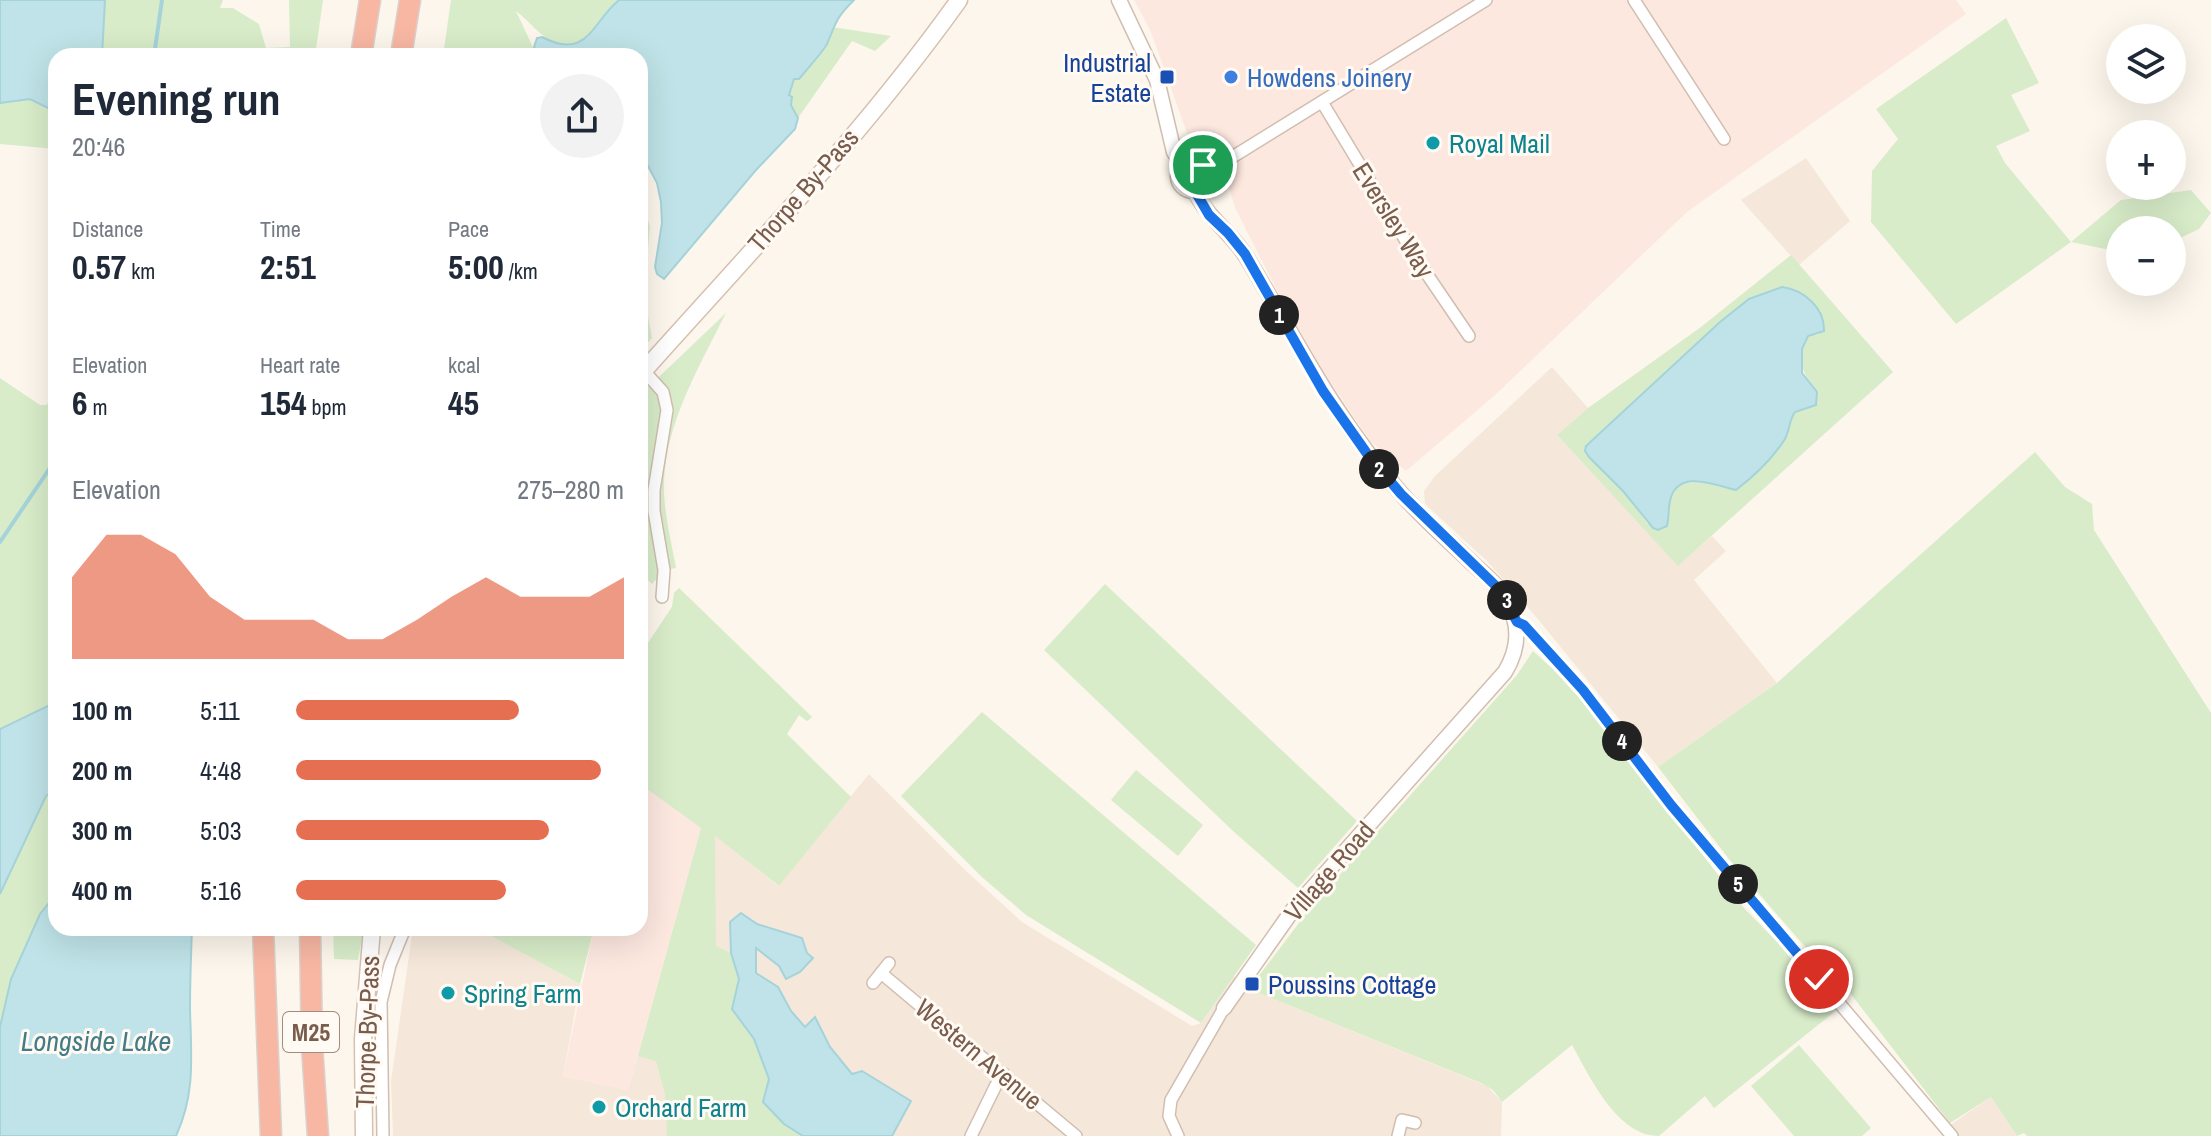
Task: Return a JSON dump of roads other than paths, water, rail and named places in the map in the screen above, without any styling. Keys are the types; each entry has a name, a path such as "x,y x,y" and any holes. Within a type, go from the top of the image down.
{"highway":[{"path":"362,48 370,0"},
{"path":"402,48 410,0"},
{"name":"M25","path":"263,936 271,1136"},
{"name":"M25","path":"310,936 312,1046 318,1136"}],"main road":[{"name":"Thorpe By-Pass","path":"648,366 840,149 932,38 959,0"},
{"name":"Thorpe By-Pass","path":"364,1136 363,1039 371,936"}],"street":[{"path":"1119,0 1157,80 1174,152 1183,165"},
{"path":"1206,170 1218,166 1486,0"},
{"path":"1634,0 1724,139"},
{"name":"Eversley Way","path":"1322,102 1418,261 1469,336"},
{"path":"1198,162 1206,170 1205,186 1189,191 1179,183 1178,176 1183,165 1198,162"},
{"path":"1195,191 1209,215 1245,254 1323,391 1368,455 1409,503 1500,590 1517,622 1524,625 1583,690 1671,805 1952,1136"},
{"path":"648,378 663,392 667,410 654,490 654,511 664,570 662,597"},
{"name":"Village Road","path":"1178,1136 1169,1116 1171,1100 1224,1008 1292,911 1505,672 1515,651 1517,622"},
{"path":"383,1136 381,1002 390,965 402,936"},
{"name":"Western Avenue","path":"889,963 877,978 1004,1074 1076,1136"},
{"path":"971,1136 1004,1074"},
{"path":"1398,1136 1402,1120 1415,1123"}],"water":[{"path":"0,0 105,0 102,48 48,48 48,108 30,99 0,103"},
{"path":"619,0 854,0 840,16 822,51 799,79 794,79 789,95 798,118 795,129 756,170 664,279 657,274 655,267 662,223 661,202 657,183 648,166 648,48 534,47 537,38 542,37 570,45 579,42"},
{"path":"1782,287 1805,296 1821,315 1824,331 1808,336 1802,349 1802,373 1817,392 1816,405 1795,412 1778,449 1736,490 1698,481 1680,485 1670,501 1667,526 1658,530 1653,528 1623,491 1589,457 1586,446 1720,322 1749,299"},
{"path":"48,706 48,795 0,894 0,729"},
{"name":"Longside Lake","path":"48,904 48,936 192,936 191,1073 187,1104 176,1136 0,1136 0,1027 11,979 40,914"},
{"path":"741,913 757,924 802,938 807,953 813,958 800,972 786,979 779,966 756,948 756,973 778,987 791,1011 805,1027 815,1017 830,1047 852,1074 862,1071 911,1101 892,1136 803,1136 784,1124 763,1102 769,1079 754,1039 732,1009 739,979 731,953 730,922"}],"waterway":[{"path":"155,48 162,0"},
{"path":"0,542 48,471"}],"place":[{"name":"Industrial Estate","path":"1167,77"},
{"name":"Howdens Joinery","path":"1231,77"},
{"name":"Royal Mail","path":"1433,143"},
{"name":"Poussins Cottage","path":"1252,984"},
{"name":"Spring Farm","path":"448,993"},
{"name":"Orchard Farm","path":"599,1107"}]}
